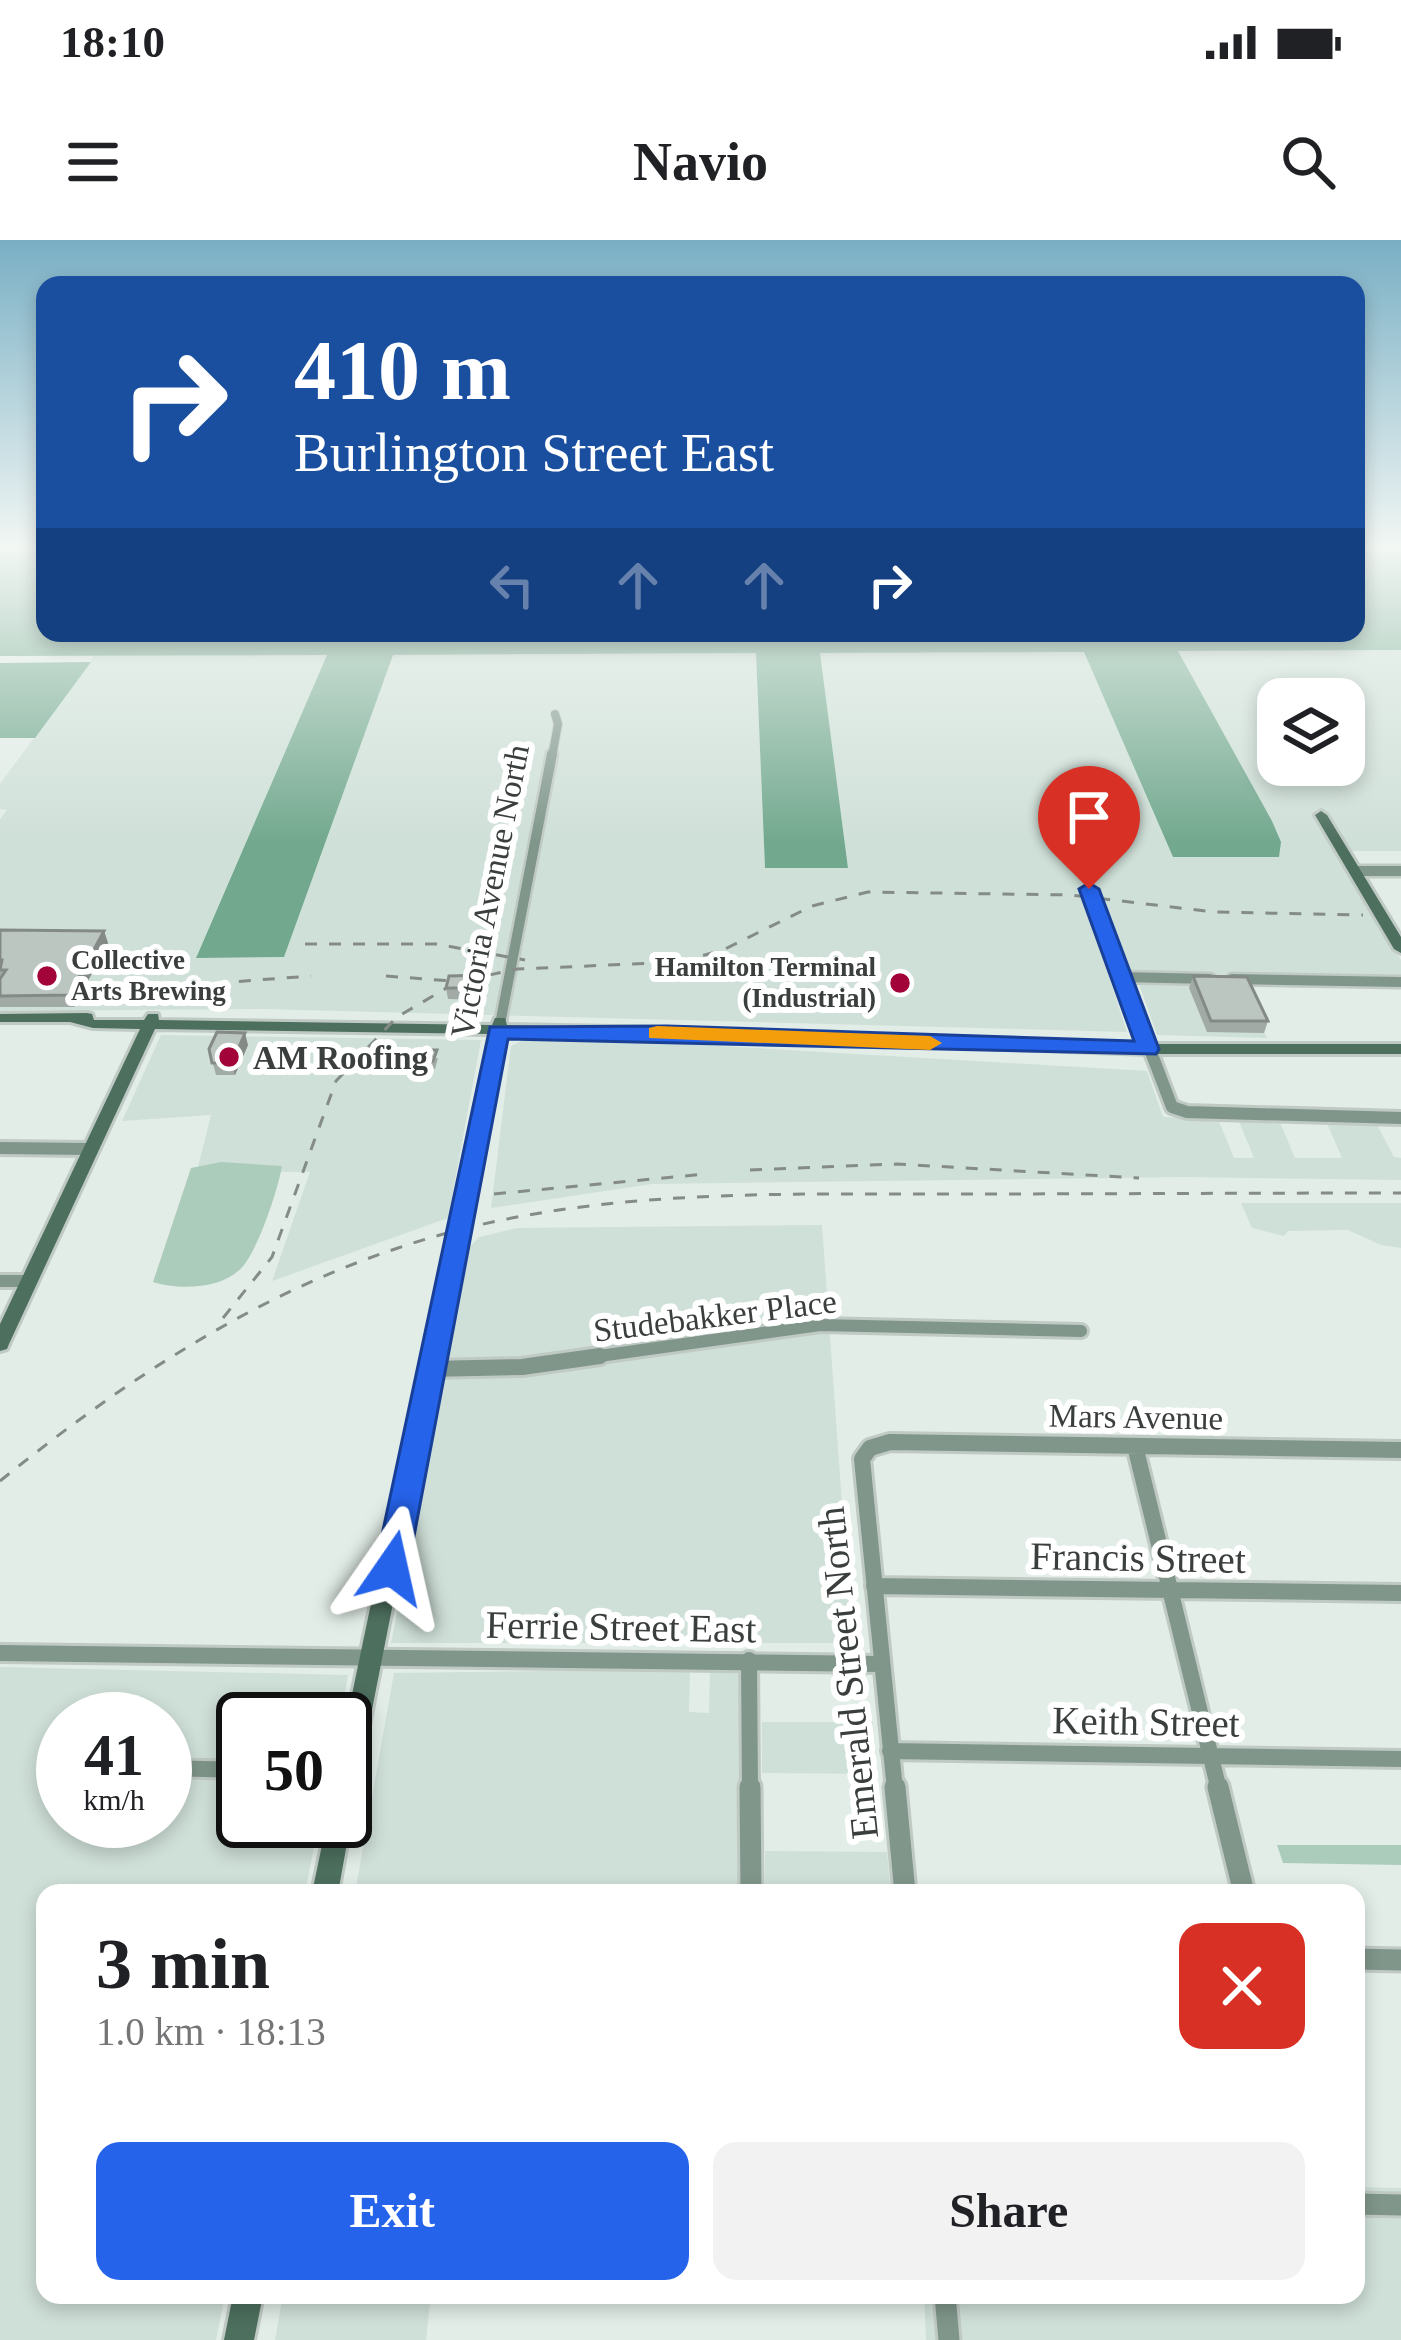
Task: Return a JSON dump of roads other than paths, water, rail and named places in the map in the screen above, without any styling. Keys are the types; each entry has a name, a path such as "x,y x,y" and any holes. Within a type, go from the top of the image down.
{"main road":[{"path":"1321,815 1401,949"},
{"path":"0,1018 500,1026 1148,1049 1401,1049"},
{"path":"0,1344 152,1018"},
{"name":"Victoria Avenue North","path":"367,1692 500,1026"},
{"path":"1346,1052 1401,1060"},
{"path":"327,1884 334,1848"},
{"path":"239,2340 246,2304"}],"street":[{"name":"Victoria Avenue North","path":"500,1026 558,724 555,714"},
{"path":"1354,871 1401,872"},
{"path":"1089,889 1166,1102 1178,1111 1401,1118"},
{"path":"1121,977 1401,982"},
{"path":"0,1148 89,1149"},
{"path":"0,1281 29,1281"},
{"name":"Studebakker Place","path":"429,1369 528,1366 820,1325 1081,1331"},
{"name":"Mars Avenue","path":"870,1448 890,1442 1400,1454"},
{"path":"1135,1446 1242,1884"},
{"name":"Emerald Street North","path":"870,1448 862,1459 904,1884"},
{"name":"Francis Street","path":"874,1586 1401,1593"},
{"name":"Ferrie Street East","path":"0,1653 881,1664"},
{"path":"749,1660 751,1884"},
{"name":"Keith Street","path":"890,1751 1401,1759"},
{"path":"1365,1959 1401,1960"},
{"path":"1365,2204 1401,2205"},
{"path":"946,2304 949,2340"}],"railway":[{"path":"223,1318 272,1257 336,1081 397,1017 457,982 517,969 681,962 725,949 812,906 868,892 1071,895 1214,912 1363,915"},
{"path":"305,944 436,944 525,960"},
{"path":"191,985 311,976"},
{"path":"386,976 451,981"},
{"path":"750,1170 897,1164 1139,1178"},
{"path":"494,1194 705,1174"},
{"path":"0,1481 188,1346 290,1291 398,1248 530,1215 665,1199 801,1194 1401,1193"}],"place":[{"name":"Collective Arts Brewing","path":"47,976"},
{"name":"Hamilton Terminal (Industrial)","path":"900,983"},
{"name":"AM Roofing","path":"229,1057"}]}
